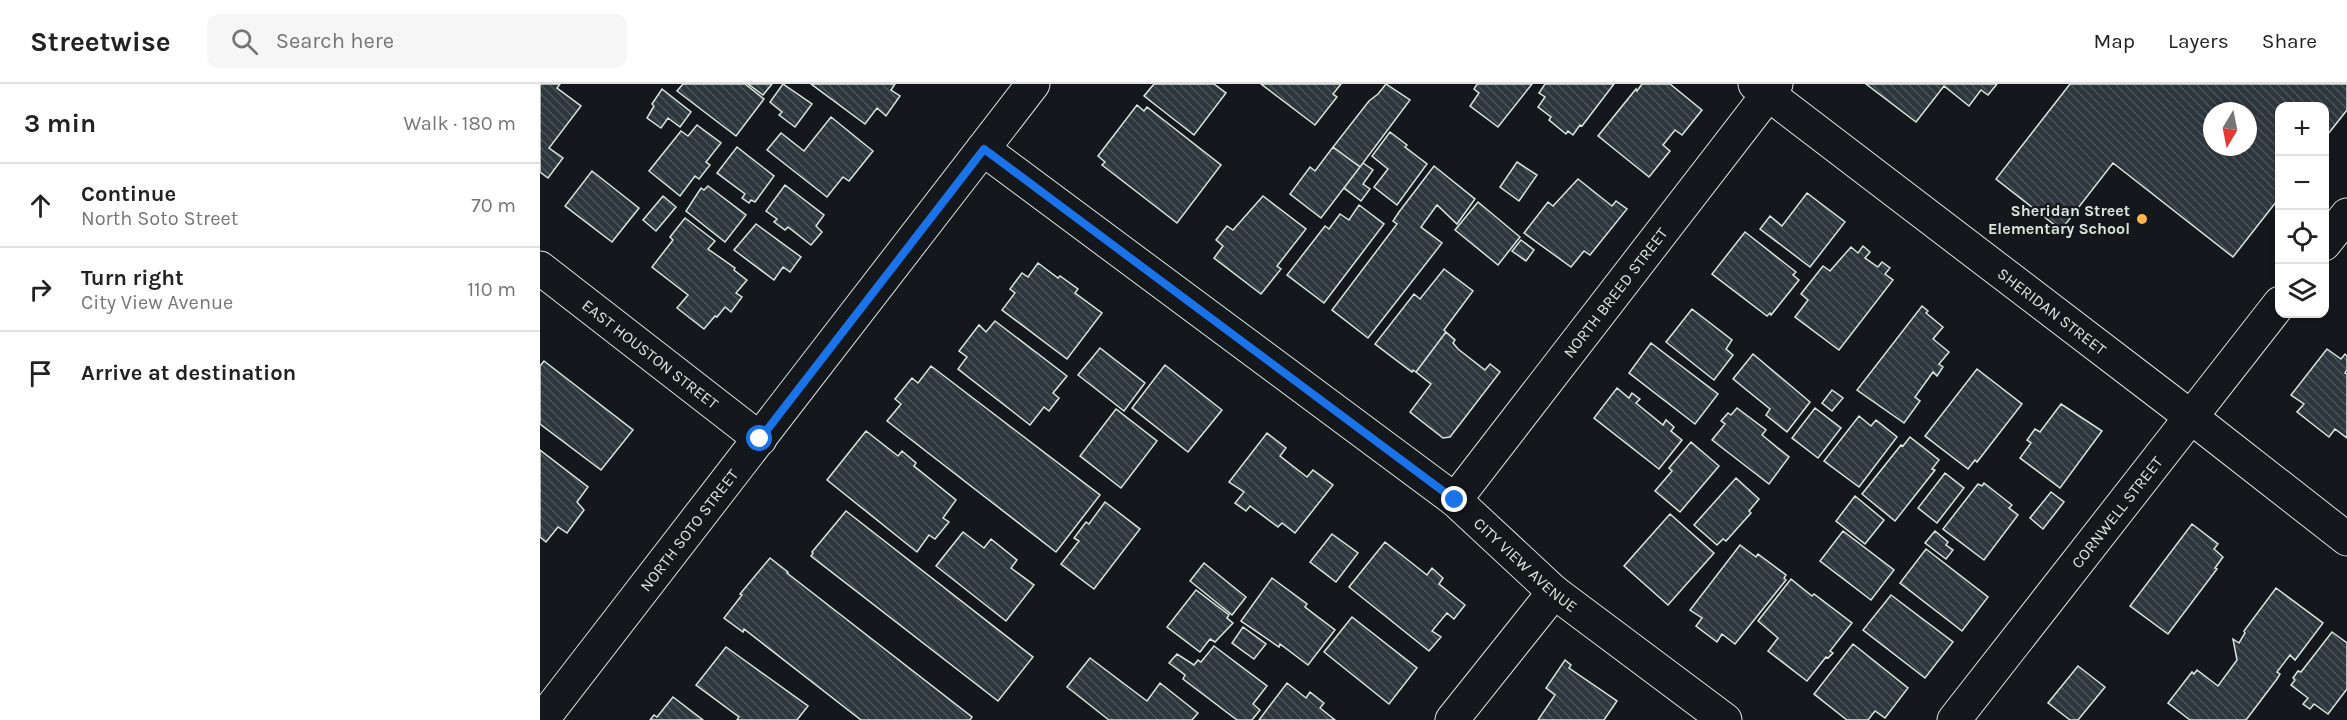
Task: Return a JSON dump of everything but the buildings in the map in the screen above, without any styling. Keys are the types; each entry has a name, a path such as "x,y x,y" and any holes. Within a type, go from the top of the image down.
{"street":[{"name":"NORTH SOTO STREET","path":"542,720 1034,84"},
{"name":"SHERIDAN STREET","path":"1766,87 2347,539"},
{"name":"NORTH BREED STREET","path":"1455,500 1766,87"},
{"name":"CITY VIEW AVENUE","path":"984,149 1455,500 1554,592 1725,720"},
{"path":"2329,239 2347,215"},
{"name":"EAST HOUSTON STREET","path":"540,268 760,439"},
{"name":"CORNWELL STREET","path":"1954,720 2275,309"},
{"path":"1452,720 1554,592"}],"place":[{"name":"Sheridan Street Elementary School","path":"2142,219"}],"route":[{"path":"760,439 984,149 1455,500"}]}
